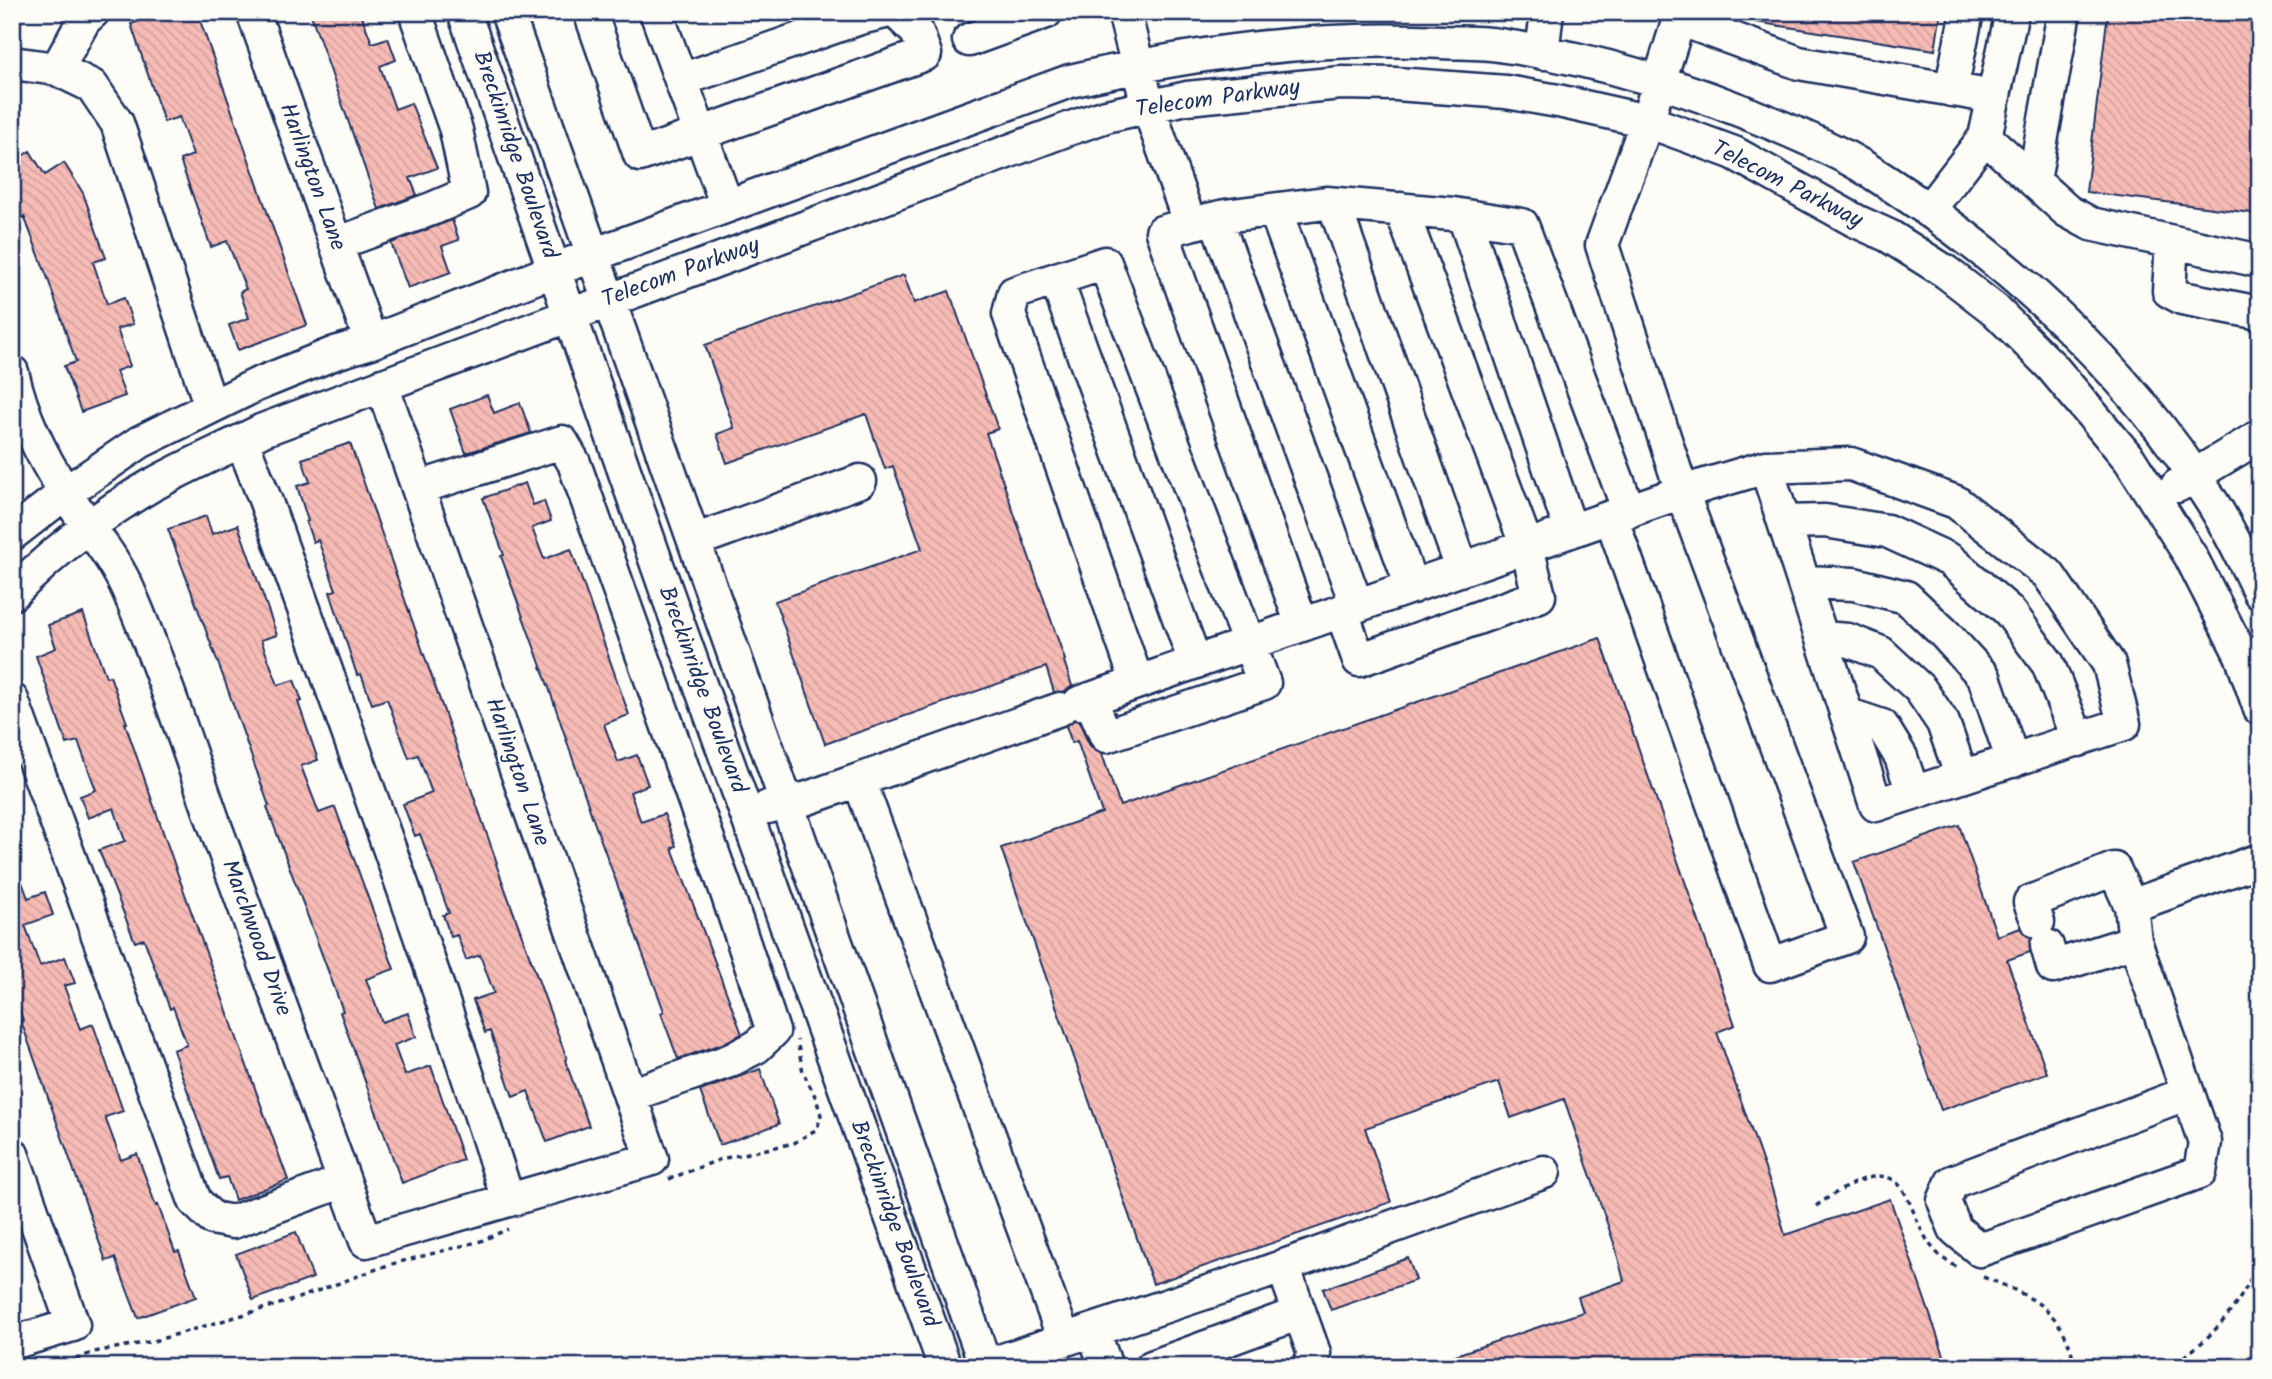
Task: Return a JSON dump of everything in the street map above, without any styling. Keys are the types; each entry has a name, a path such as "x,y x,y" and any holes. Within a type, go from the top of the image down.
{"street":[{"path":"57,69 84,20 93,12"},
{"name":"Harlington Lane","path":"253,12 371,342"},
{"path":"336,244 469,193 456,130 415,12"},
{"name":"Breckinridge Boulevard","path":"464,12 945,1367"},
{"name":"Breckinridge Boulevard","path":"507,12 984,1366"},
{"path":"590,12 640,155 925,54 917,32 896,12"},
{"path":"656,12 727,206"},
{"path":"681,80 860,18 885,12"},
{"path":"969,40 1046,12"},
{"path":"1124,12 1148,106 1203,221 1349,609 1359,660 1539,596 1527,547 1401,209"},
{"path":"1542,53 1547,12"},
{"path":"1951,90 1967,12"},
{"path":"1928,211 1985,137 2012,12"},
{"path":"2034,181 2064,12"},
{"path":"1302,625 1162,232 1203,221 1334,204 1464,216 1522,225 1770,965 1847,937 1682,492 1602,245 1647,121 1676,16 1799,63 1994,97"},
{"name":"Telecom Parkway","path":"12,534 65,493 139,442 256,384 593,255 1070,81 1137,66 1282,44 1394,39 1504,45 1620,70 1747,113 1864,167 2011,272 2116,374 2211,500 2260,593"},
{"path":"12,63 57,69 92,86 117,123 211,407"},
{"name":"Telecom Parkway","path":"12,594 89,526 152,486 263,430 1071,128 1187,98 1341,83 1396,84 1506,92 1647,121 1734,153 1856,221 1889,236 1946,272 1994,310 2052,368 2130,460 2191,557 2241,654 2260,709"},
{"path":"1985,137 2067,211 2091,224 2260,261"},
{"path":"1334,204 1462,569"},
{"path":"1275,210 1412,587"},
{"path":"1464,216 1571,531"},
{"path":"2172,242 2169,291 2182,298 2260,313"},
{"path":"1076,704 1106,736 1264,683 1105,263 1014,293 1009,314 1137,682"},
{"path":"1056,279 1195,662"},
{"name":"Marchwood Drive","path":"12,372 31,435 65,493 110,556 129,591 167,683 212,816 366,1241 652,1159"},
{"name":"Harlington Lane","path":"382,385 652,1159"},
{"path":"2155,500 2260,436"},
{"path":"242,441 409,903 470,1079 508,1200"},
{"path":"418,488 562,442 574,463 725,887 773,1031 756,1047 729,1061 630,1096"},
{"path":"747,814 786,801 806,799 1682,492 1766,467 1851,464 1956,502 2049,574 2109,664 2124,724 1876,806 1766,467"},
{"path":"694,541 860,481"},
{"path":"1784,522 1825,521 1887,531 1950,560 2009,611 2048,664 2078,740"},
{"path":"1804,582 1854,584 1906,597 1984,677 2013,761"},
{"path":"1822,638 1848,640 1881,653 1920,689 1943,723 1962,778"},
{"path":"12,700 195,1201 212,1218 233,1222 344,1181"},
{"path":"859,780 1079,1335 1106,1367"},
{"path":"2131,906 2260,860"},
{"path":"2135,941 2053,967 2030,902 2114,869 2131,906 2135,941 2188,1093 2205,1142 2200,1172 1980,1250 1955,1229 1944,1201 1952,1182 2188,1093"},
{"path":"12,1153 72,1325 12,1343"},
{"path":"984,1366 1283,1266 1544,1172"},
{"path":"1283,1266 1314,1353 1309,1367"},
{"path":"1152,1367 1300,1313"}],"path":[{"path":"2167,1367 2207,1338 2232,1309 2260,1256"}],"building":[{"path":"164,12 197,12 307,325 238,350 229,325 249,318 240,292 246,289 227,241 211,247 180,160 193,155 179,117 164,122 131,24"},
{"path":"310,12 360,12 372,43 388,38 396,60 380,66 395,109 411,103 437,168 410,178 417,195 379,209"},
{"path":"1756,12 1941,12 1935,50 1755,22"},
{"path":"2108,12 2260,12 2260,214 2086,192"},
{"path":"30,151 45,175 64,163 83,193 106,258 93,262 107,304 124,298 133,324 117,329 130,366 116,371 125,396 81,412 64,366 76,362 48,279 24,216 12,223 12,163"},
{"path":"452,220 459,240 442,246 451,272 408,288 391,243"},
{"path":"904,275 914,303 949,291 998,429 986,433 1072,686 1065,692 1054,692 1046,667 825,744 775,601 922,549 893,466 885,469 866,414 727,463 717,434 734,428 705,345"},
{"path":"487,395 494,413 520,403 531,433 466,453 450,409"},
{"path":"350,443 589,1126 547,1142 528,1091 513,1097 490,1031 485,1033 473,1000 494,993 480,955 466,960 457,935 451,937 443,915 449,913 420,834 415,836 403,804 432,793 418,755 409,758 387,699 372,704 361,674 357,675 330,592 336,590 318,540 313,542 306,522 308,521 297,486 310,482 302,459"},
{"path":"525,483 533,505 544,501 551,521 532,528 544,559 571,549 629,715 604,724 618,762 637,755 648,785 630,792 641,822 664,814 676,846 672,848 742,1034 678,1059 661,1013 664,1011 593,819 483,498"},
{"path":"206,516 212,534 238,525 277,635 261,640 278,685 294,680 302,701 298,702 318,760 301,766 319,813 335,807 394,969 366,979 382,1022 408,1013 416,1037 394,1045 405,1075 431,1066 463,1160 402,1183 340,1012 343,1011 168,529"},
{"path":"83,613 106,677 110,676 127,723 177,872 288,1180 235,1200 227,1177 219,1179 173,1050 187,1045 173,1007 170,1009 144,939 135,942 99,850 125,841 114,808 88,818 80,796 96,790 78,741 67,744 36,656 56,648 48,625"},
{"path":"1600,638 1735,1025 1717,1032 1772,1189 1785,1235 1890,1199 1948,1367 1430,1367 1429,1364 1583,1312 1578,1297 1624,1281 1615,1246 1564,1099 1511,1118 1499,1082 1365,1128 1391,1202 1153,1284 1001,848 1102,813 1077,741 1072,743 1066,726 1074,720 1079,721 1089,744 1102,754 1120,806"},
{"path":"1959,825 1997,936 2021,928 2031,938 2030,952 2007,960 2047,1073 1941,1110 1854,862"},
{"path":"12,861 28,898 45,892 53,915 25,925 40,966 65,957 75,983 64,986 80,1029 93,1024 123,1111 105,1117 121,1160 137,1154 156,1206 158,1205 175,1252 179,1251 196,1297 138,1318 115,1258 106,1261 12,990"},
{"path":"760,1069 779,1124 720,1145 700,1091"},
{"path":"296,1232 313,1278 253,1300 236,1254"},
{"path":"1408,1258 1416,1280 1331,1310 1323,1289"}]}
